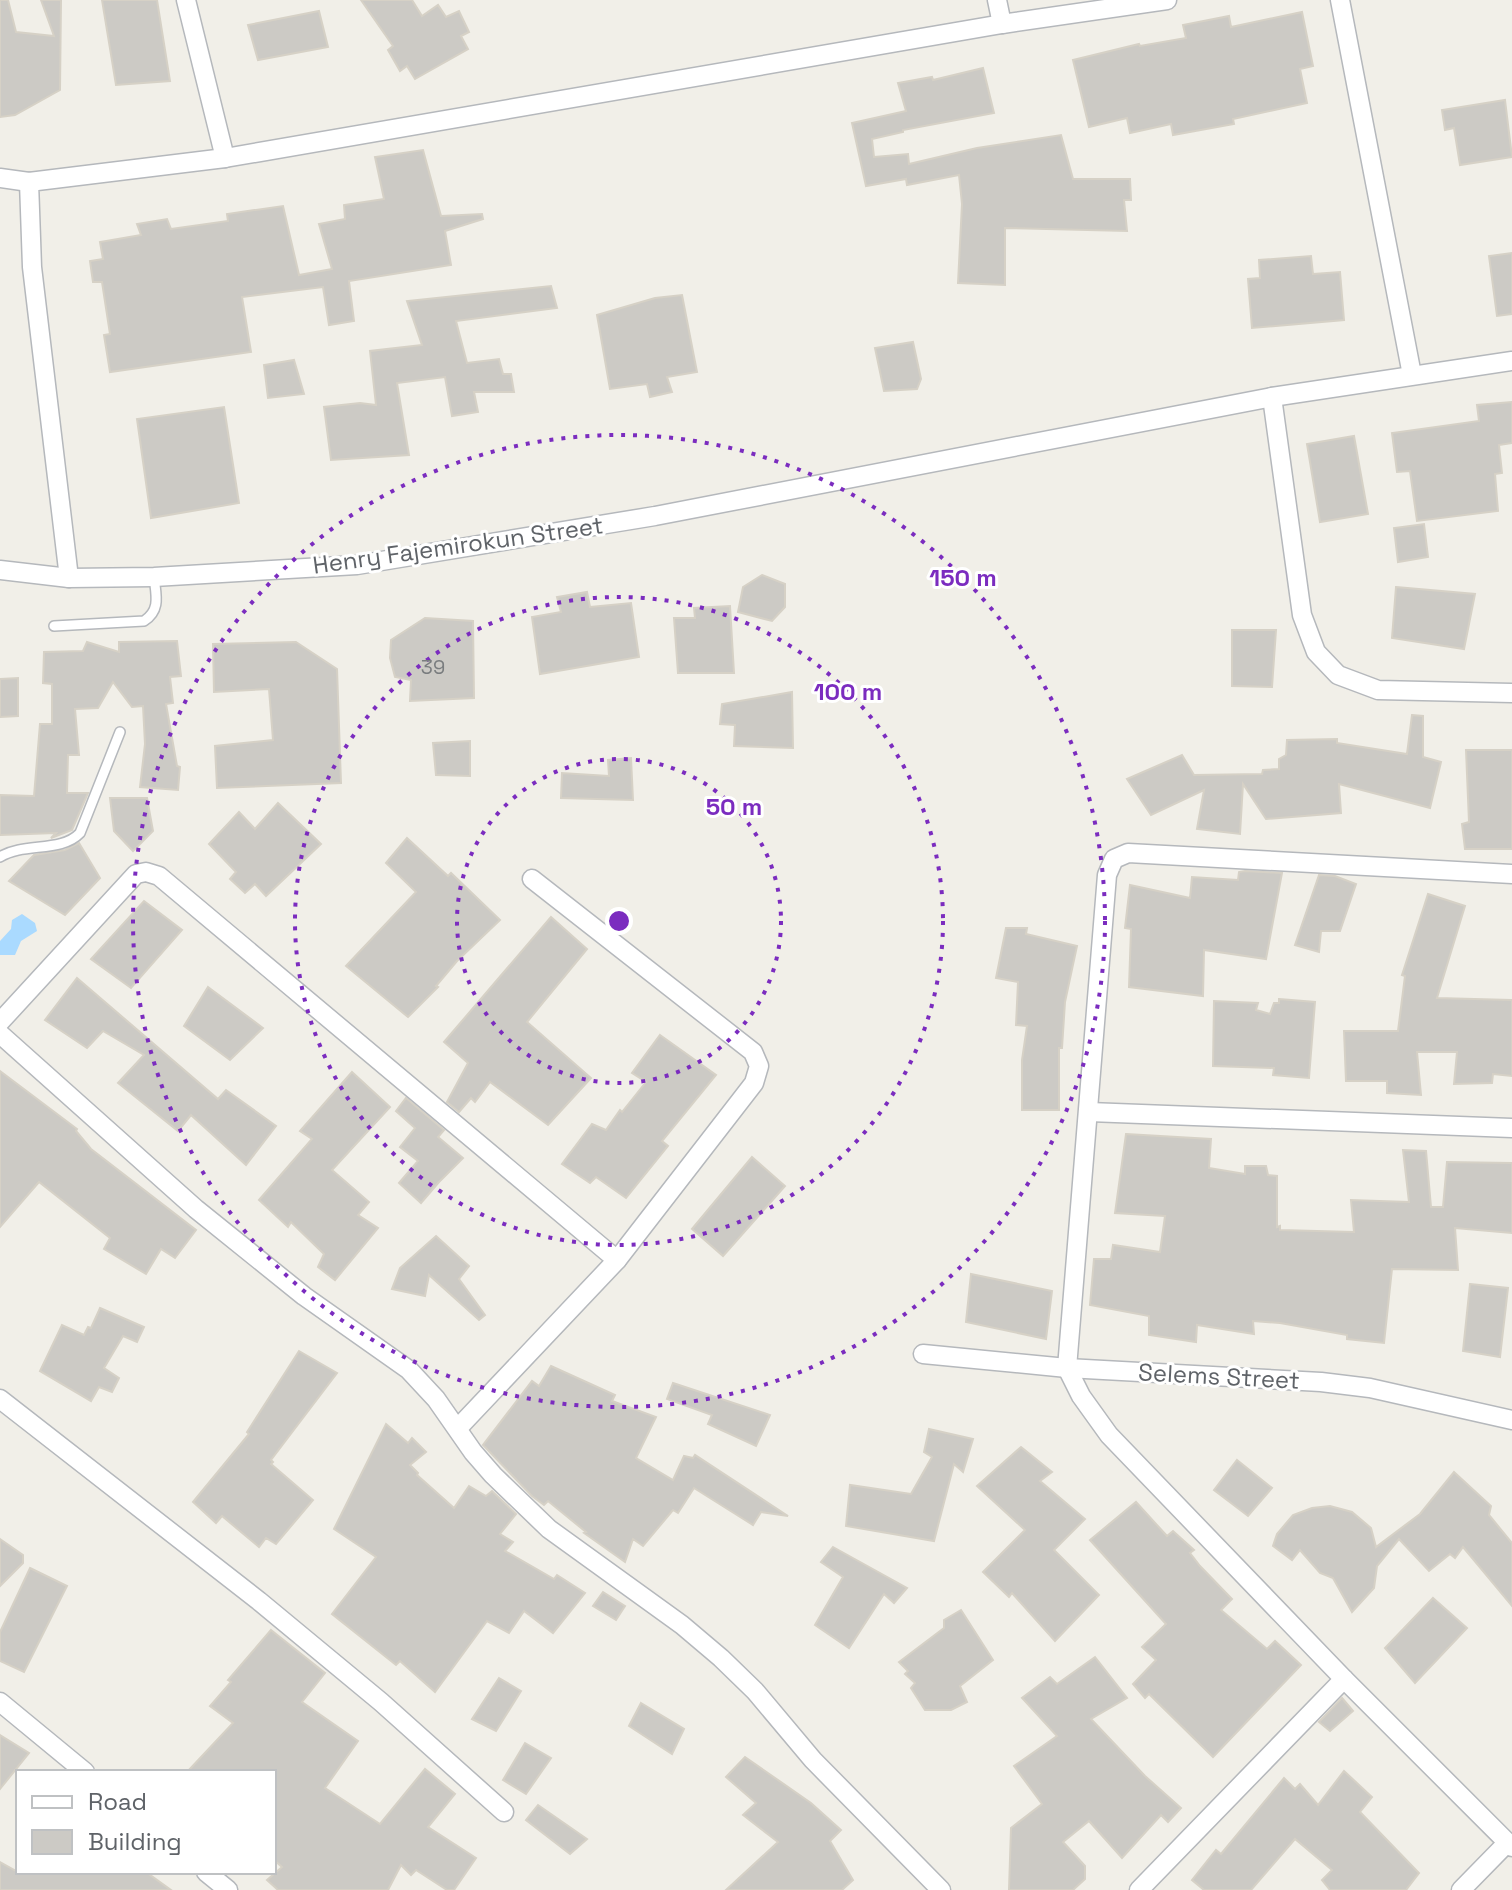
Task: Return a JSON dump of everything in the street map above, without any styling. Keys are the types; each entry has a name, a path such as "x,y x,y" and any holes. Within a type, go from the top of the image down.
{"street":[{"path":"186,0 225,158"},
{"path":"997,0 1002,24"},
{"path":"0,178 29,182 225,158 1002,24 1167,0"},
{"path":"1340,0 1412,375"},
{"path":"29,182 32,267 69,578"},
{"name":"Henry Fajemirokun Street","path":"0,570 69,578 154,577 357,565 655,516 1272,397 1512,361"},
{"path":"1272,397 1302,615 1316,652 1338,675 1378,690 1512,693"},
{"path":"1461,1890 1510,1845 1344,1679 1109,1435 1081,1396 1067,1368 1107,875 1114,859 1128,853 1512,874"},
{"path":"0,1022 136,874 146,872 159,876 617,1260"},
{"path":"458,1428 617,1260 754,1083 759,1066 753,1052 532,879"},
{"path":"0,1034 196,1209 304,1296 409,1370 436,1399 493,1475 549,1529 682,1625 721,1658 755,1691 813,1760 941,1890"},
{"path":"1089,1112 1512,1128"},
{"name":"Selems Street","path":"923,1354 1067,1368 1333,1383 1370,1388 1512,1420"},
{"path":"0,1399 259,1601 381,1702 504,1812"},
{"path":"1139,1890 1344,1679"},
{"path":"0,1702 83,1770"},
{"path":"208,1874 228,1890"}],"lane":[{"path":"54,626 144,621 156,608 154,577"},
{"path":"0,857 22,848 73,840 80,833 120,732"}],"water":[{"path":"22,914 35,923 37,931 21,941 15,955 0,955 0,941 11,929 12,920"}],"building":[{"path":"0,0 8,0 16,32 54,36 41,0 61,0 60,90 15,115 0,117"},
{"path":"102,0 157,0 170,81 116,85"},
{"path":"361,0 412,0 422,16 438,5 446,17 459,11 469,32 461,36 468,49 415,79 407,66 400,71 388,50 393,46"},
{"path":"319,11 328,47 258,60 248,25"},
{"path":"1302,12 1313,66 1300,69 1307,103 1233,119 1234,124 1173,135 1171,124 1130,133 1127,118 1089,127 1073,60 1139,44 1186,38 1183,25 1229,16 1231,27"},
{"path":"983,68 994,113 872,139 874,157 908,154 909,164 977,148 1061,135 1073,179 1130,179 1131,200 1124,200 1127,231 1005,228 1005,285 958,283 962,204 959,175 907,185 906,179 866,186 852,123 906,111 898,83 932,77 933,80"},
{"path":"1505,100 1512,157 1460,165 1454,128 1445,130 1442,110"},
{"path":"423,150 441,216 482,214 483,219 445,231 451,265 349,281 354,321 329,325 323,287 242,297 251,352 110,372 104,335 110,334 102,282 93,282 90,261 103,259 100,242 141,235 137,224 167,219 171,229 228,221 227,214 283,206 299,275 332,269 319,224 345,219 344,205 384,199 375,157"},
{"path":"1512,253 1512,314 1497,316 1489,256"},
{"path":"1311,256 1313,274 1340,272 1344,320 1252,328 1248,279 1260,278 1259,260"},
{"path":"551,286 557,308 456,321 467,363 499,359 503,374 511,374 514,392 474,392 478,412 452,416 445,377 397,383 409,455 331,460 324,407 360,403 376,405 370,351 422,345 407,301"},
{"path":"682,295 697,372 667,377 672,392 650,397 647,384 610,389 597,315 655,298"},
{"path":"913,342 921,379 917,389 884,391 875,348"},
{"path":"294,360 304,394 268,398 264,365"},
{"path":"1512,402 1512,443 1499,445 1502,473 1495,474 1498,511 1417,521 1410,471 1397,472 1392,433 1479,421 1477,405"},
{"path":"224,407 239,503 151,518 137,419"},
{"path":"1354,436 1368,514 1320,522 1307,444"},
{"path":"1424,524 1428,557 1398,562 1394,528"},
{"path":"762,575 785,584 785,607 772,621 738,612 743,587"},
{"path":"1396,587 1475,594 1464,649 1392,638"},
{"path":"587,592 590,607 631,603 639,657 540,674 532,617 561,612 557,597"},
{"path":"730,606 734,673 678,673 674,618 695,618 694,608"},
{"path":"425,618 473,621 474,698 410,701 411,680 395,677 390,658 391,640"},
{"path":"1232,630 1276,630 1272,687 1232,686"},
{"path":"177,641 181,676 170,677 173,703 166,704 177,766 180,767 178,790 140,787 145,744 143,706 132,707 113,682 98,708 75,709 79,755 68,755 67,793 88,793 72,830 51,838 56,833 0,835 0,795 34,796 40,724 52,724 52,684 43,683 44,652 83,651 87,642 119,652 119,642"},
{"path":"296,642 337,669 341,783 217,788 215,746 273,740 269,689 214,692 213,644"},
{"path":"18,678 18,716 0,717 0,679"},
{"path":"792,692 793,748 734,746 735,725 720,724 722,704"},
{"path":"1412,715 1423,716 1423,757 1441,762 1430,808 1339,784 1341,813 1266,819 1243,784 1240,834 1197,829 1204,790 1151,815 1127,779 1182,755 1194,775 1262,774 1263,770 1279,769 1279,759 1286,755 1287,740 1337,739 1337,743 1407,754"},
{"path":"470,741 470,776 436,775 433,743"},
{"path":"1466,750 1512,750 1512,849 1465,849 1462,824 1469,822"},
{"path":"631,758 633,800 561,798 562,773 609,776 608,760"},
{"path":"110,798 147,798 153,831 133,851 114,831"},
{"path":"278,803 321,844 266,896 255,884 245,893 230,879 236,872 209,844 239,812 255,829"},
{"path":"407,838 448,876 451,873 500,920 457,961 438,987 408,1017 346,966 416,892 386,863"},
{"path":"79,843 100,878 65,915 9,881 34,855 65,850"},
{"path":"1239,872 1282,873 1266,959 1204,950 1203,996 1129,987 1131,929 1125,928 1130,885 1190,898 1192,877 1238,880"},
{"path":"1319,875 1335,876 1356,884 1340,931 1321,931 1319,952 1295,945"},
{"path":"1428,894 1465,906 1437,998 1512,1000 1512,1076 1493,1074 1492,1083 1454,1084 1457,1052 1417,1052 1421,1095 1387,1093 1387,1081 1346,1081 1344,1031 1398,1031 1405,976 1402,975"},
{"path":"144,901 182,930 131,988 91,959"},
{"path":"551,917 587,949 527,1022 591,1078 548,1125 490,1082 475,1102 471,1098 459,1112 447,1102 468,1063 444,1042"},
{"path":"1006,928 1027,928 1026,934 1077,946 1065,1002 1062,1048 1059,1048 1059,1110 1022,1110 1022,1060 1027,1026 1016,1025 1018,982 996,978"},
{"path":"77,978 218,1099 226,1090 276,1126 246,1165 191,1115 178,1131 118,1083 144,1055 103,1031 87,1048 45,1020"},
{"path":"208,987 263,1028 230,1060 184,1026"},
{"path":"1279,999 1315,1002 1309,1078 1273,1075 1274,1068 1213,1066 1214,1001 1258,1003 1256,1010 1270,1014"},
{"path":"660,1035 716,1075 662,1141 668,1146 626,1198 596,1177 590,1183 562,1164 592,1124 606,1130 646,1082 632,1073"},
{"path":"0,1071 77,1129 91,1149 196,1230 175,1258 161,1249 146,1274 104,1249 110,1238 39,1182 0,1227"},
{"path":"352,1072 390,1107 332,1170 369,1202 358,1215 378,1228 335,1280 318,1267 324,1254 291,1222 288,1227 259,1200 312,1139 300,1131"},
{"path":"406,1098 444,1130 438,1137 463,1158 421,1203 399,1183 418,1161 400,1147 415,1128 396,1111"},
{"path":"1126,1134 1211,1139 1209,1168 1245,1174 1245,1166 1266,1166 1268,1175 1277,1176 1277,1227 1280,1226 1280,1230 1354,1232 1351,1200 1409,1202 1403,1150 1426,1151 1431,1207 1443,1207 1447,1162 1512,1163 1512,1233 1455,1228 1458,1270 1392,1269 1384,1343 1347,1339 1347,1335 1280,1323 1253,1321 1254,1334 1197,1325 1196,1342 1149,1335 1149,1316 1090,1305 1094,1259 1111,1259 1113,1245 1160,1252 1165,1216 1115,1213"},
{"path":"752,1157 785,1186 723,1256 692,1229"},
{"path":"436,1236 469,1266 459,1279 485,1315 479,1320 429,1275 425,1296 392,1289 400,1268"},
{"path":"971,1274 1052,1291 1046,1339 966,1322"},
{"path":"1470,1284 1508,1288 1500,1357 1463,1351"},
{"path":"100,1308 144,1327 137,1342 123,1336 104,1368 119,1378 112,1392 99,1387 91,1401 40,1371 62,1325 84,1335 88,1327 91,1328"},
{"path":"299,1351 337,1373 271,1464 313,1500 276,1544 266,1538 259,1547 222,1516 216,1523 193,1502 249,1434 247,1432"},
{"path":"551,1366 615,1395 612,1401 656,1417 636,1458 673,1480 684,1456 693,1458 695,1455 788,1516 761,1512 753,1525 694,1488 678,1513 673,1510 643,1546 633,1539 625,1562 584,1533 548,1501 544,1505 532,1496 483,1445 532,1381 539,1386"},
{"path":"673,1383 770,1415 756,1446 708,1424 712,1415 667,1399"},
{"path":"386,1424 408,1443 412,1438 426,1452 410,1465 454,1508 469,1486 486,1496 492,1491 516,1514 500,1534 513,1542 505,1551 554,1579 557,1575 585,1593 553,1633 524,1611 509,1633 487,1621 435,1692 400,1661 396,1665 332,1614 376,1557 334,1529"},
{"path":"929,1429 973,1439 963,1472 954,1464 934,1541 846,1526 850,1485 911,1494 932,1457 924,1452"},
{"path":"1021,1447 1052,1472 1040,1481 1085,1519 1054,1550 1099,1595 1055,1641 1012,1593 1009,1597 983,1572 1025,1530 977,1486"},
{"path":"1237,1460 1272,1488 1248,1516 1214,1490"},
{"path":"1454,1472 1491,1506 1489,1515 1512,1543 1512,1606 1463,1547 1455,1558 1450,1554 1429,1571 1399,1539 1377,1566 1374,1588 1352,1612 1333,1578 1320,1573 1300,1550 1292,1560 1273,1546 1277,1534 1293,1515 1330,1506 1352,1512 1371,1528 1376,1547 1420,1514"},
{"path":"1136,1502 1167,1536 1173,1531 1194,1550 1190,1553 1200,1566 1232,1599 1221,1610 1267,1649 1275,1641 1301,1665 1213,1757 1149,1694 1145,1698 1133,1684 1156,1660 1142,1647 1166,1624 1090,1540"},
{"path":"0,1539 23,1555 23,1563 0,1586"},
{"path":"833,1547 907,1588 894,1603 884,1594 849,1648 815,1625 843,1577 821,1562"},
{"path":"30,1568 67,1586 24,1672 0,1661 0,1632"},
{"path":"603,1592 625,1606 616,1620 593,1606"},
{"path":"1433,1598 1467,1628 1415,1683 1385,1648"},
{"path":"961,1610 993,1660 960,1686 967,1702 951,1710 925,1710 911,1688 915,1683 905,1674 908,1671 899,1662 944,1628 944,1620"},
{"path":"271,1630 325,1673 302,1702 358,1741 325,1788 380,1824 425,1769 455,1794 428,1827 476,1858 454,1890 447,1890 416,1870 411,1875 401,1865 388,1890 278,1890 267,1880 282,1867 276,1862 276,1770 189,1770 233,1723 210,1706 231,1682 228,1680"},
{"path":"1095,1657 1127,1698 1091,1719 1145,1776 1181,1808 1168,1822 1161,1815 1122,1858 1089,1821 1063,1842 1085,1866 1085,1879 1073,1890 1009,1890 1011,1828 1042,1804 1014,1766 1057,1736 1022,1698 1050,1677 1057,1684"},
{"path":"499,1678 521,1691 496,1731 472,1719"},
{"path":"1342,1698 1353,1711 1330,1731 1319,1722"},
{"path":"641,1703 684,1729 672,1754 629,1726"},
{"path":"0,1735 29,1753 0,1789"},
{"path":"525,1743 551,1758 526,1794 503,1780"},
{"path":"745,1757 811,1803 841,1830 830,1841 853,1880 842,1890 726,1890 778,1842 743,1815 756,1803 726,1777"},
{"path":"1344,1771 1372,1797 1360,1812 1419,1873 1406,1890 1330,1890 1322,1880 1332,1870 1295,1839 1251,1890 1204,1890 1192,1880 1216,1850 1221,1854 1284,1778 1295,1789 1300,1784 1318,1805"},
{"path":"538,1805 587,1839 570,1854 526,1820"},
{"path":"0,1862 16,1871 16,1874 149,1874 171,1890 0,1890"}]}
